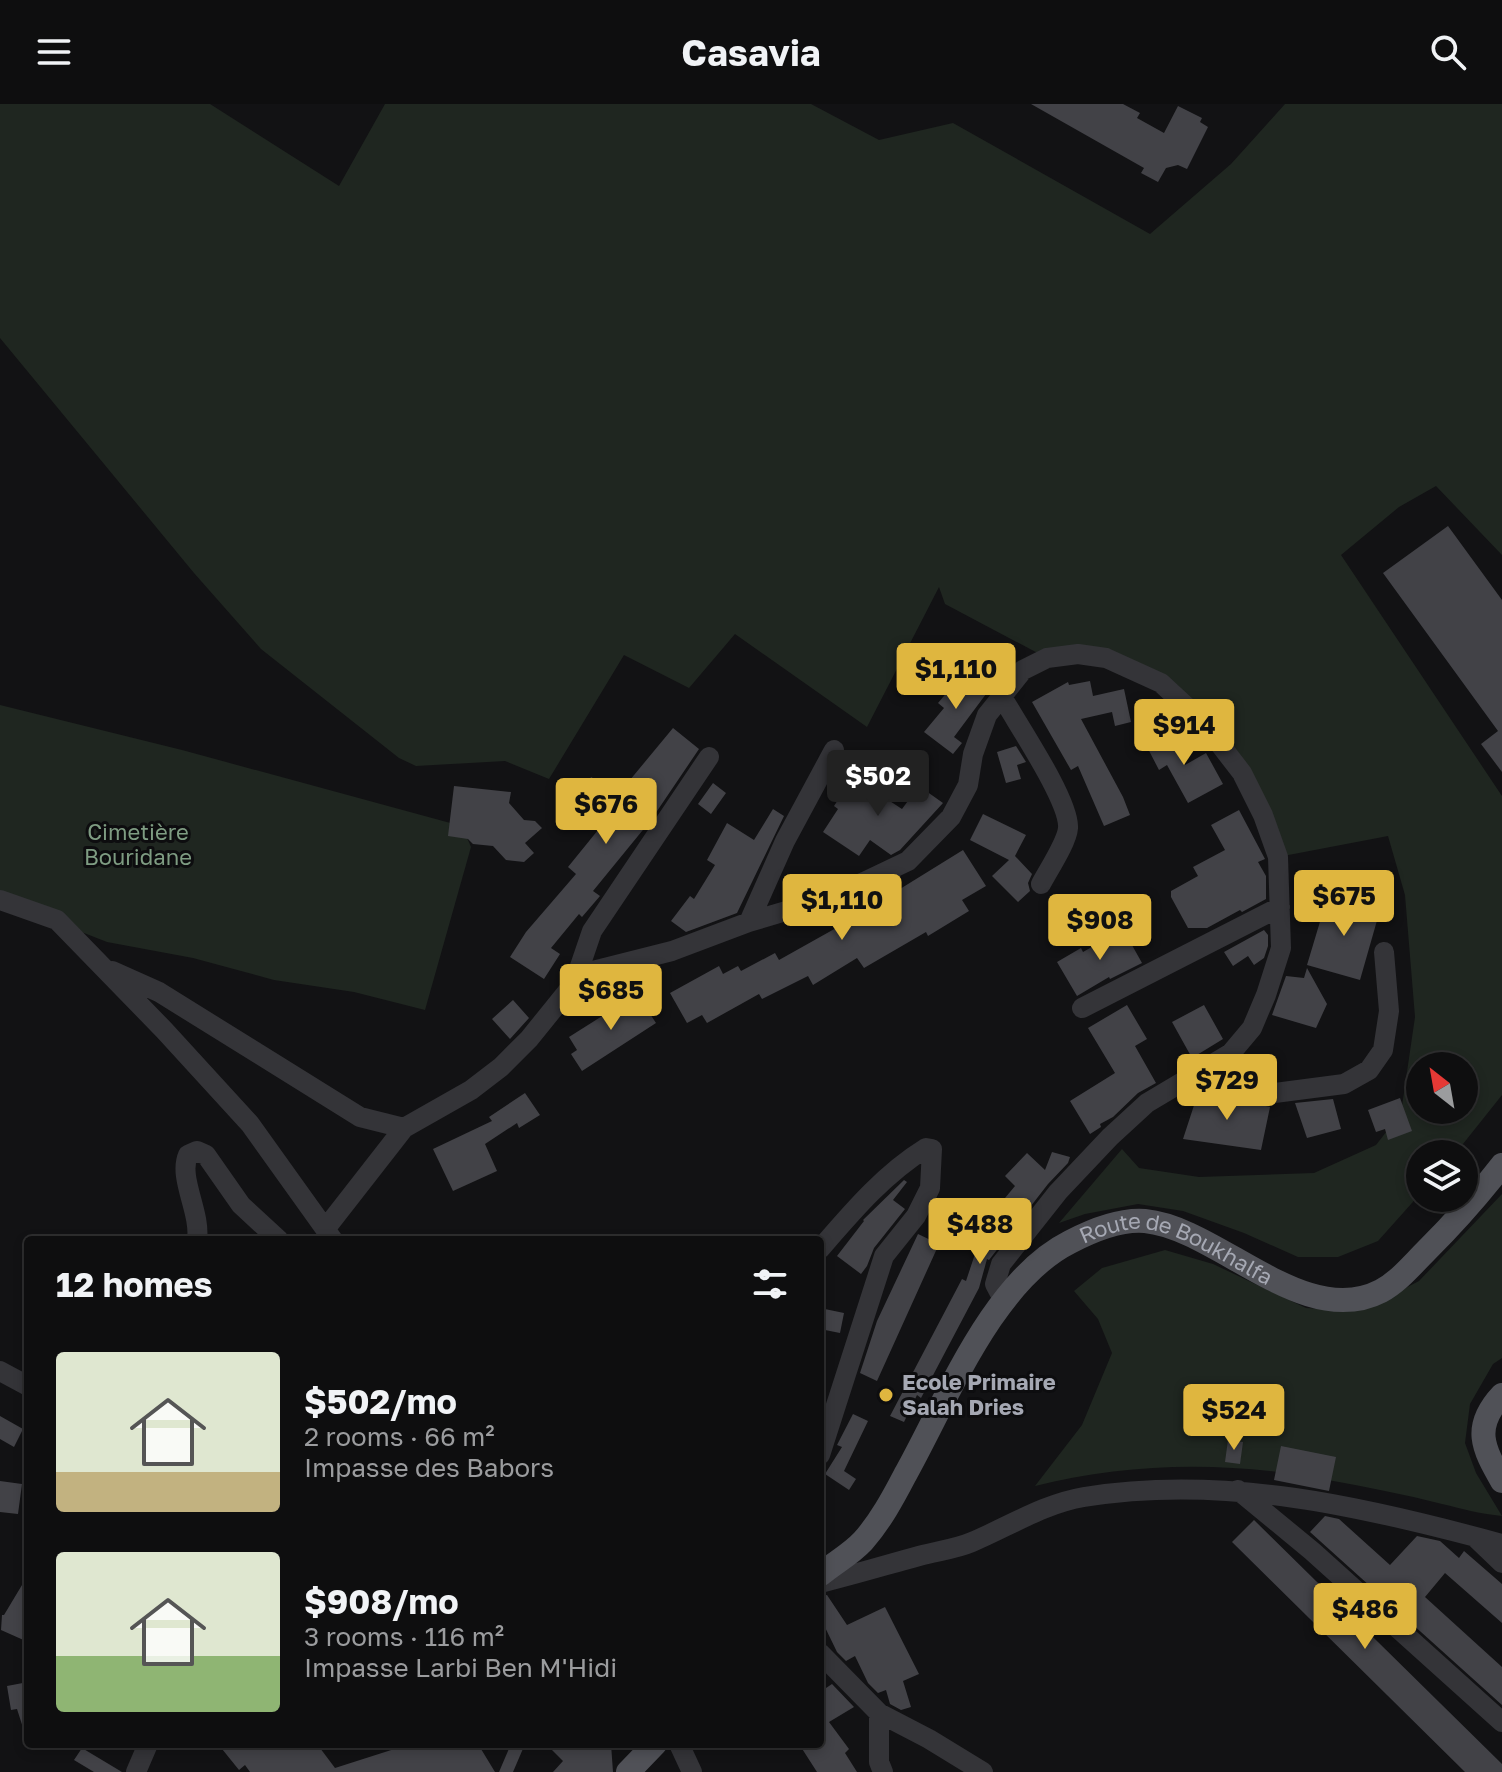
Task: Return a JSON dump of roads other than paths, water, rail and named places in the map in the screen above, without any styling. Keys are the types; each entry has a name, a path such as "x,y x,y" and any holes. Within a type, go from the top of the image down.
{"main road":[{"name":"Route de Boukhalfa","path":"824,1572 854,1550 881,1516 975,1344 1004,1301 1032,1269 1070,1241 1107,1227 1144,1221 1206,1243 1251,1269 1299,1290 1327,1299 1354,1299 1380,1291 1404,1274 1471,1206 1502,1165"},
{"path":"1502,1395 1486,1415 1481,1436 1502,1481"},
{"path":"630,1771 651,1748"}],"street":[{"path":"577,975 672,951 749,922 813,903 908,861 951,817 968,785 973,754 987,715 1023,670 1047,658 1078,654 1106,658 1161,683 1202,721 1242,773 1263,815 1278,857 1281,948 1252,1028 1231,1053 1147,1103 1058,1192 1001,1264 995,1284 1004,1301"},
{"path":"1001,695 1058,794 1068,818 1068,831 1041,884"},
{"path":"749,922 785,841 834,750"},
{"path":"332,1236 404,1128 471,1090 501,1067 529,1039 571,987 592,931 709,757"},
{"path":"0,900 57,920 250,1124 330,1236"},
{"path":"1082,1008 1280,907"},
{"path":"1196,1075 1267,1094 1344,1084 1369,1070 1383,1050 1389,1011 1384,952"},
{"path":"101,966 159,992 360,1117 404,1128"},
{"path":"824,1244 849,1214 901,1163 926,1148 932,1149 930,1188 916,1216 884,1256 824,1443"},
{"path":"198,1236 199,1226 184,1165 188,1155 197,1151 206,1155 241,1205 275,1236"},
{"path":"0,1371 24,1384"},
{"path":"1238,1490 1323,1561 1502,1722"},
{"path":"824,1582 970,1543 1043,1508 1083,1497 1156,1491 1238,1490 1322,1502 1436,1526 1502,1544"},
{"path":"1474,1537 1502,1563"},
{"path":"824,1657 879,1713 983,1772"},
{"path":"879,1713 879,1762 883,1772"},
{"path":"136,1772 146,1748"},
{"path":"681,1748 692,1772"}],"place":[{"name":"Ecole Primaire Salah Dries","path":"886,1395"}],"park label":[{"name":"Cimetière Bouridane","path":"138,844"}]}
